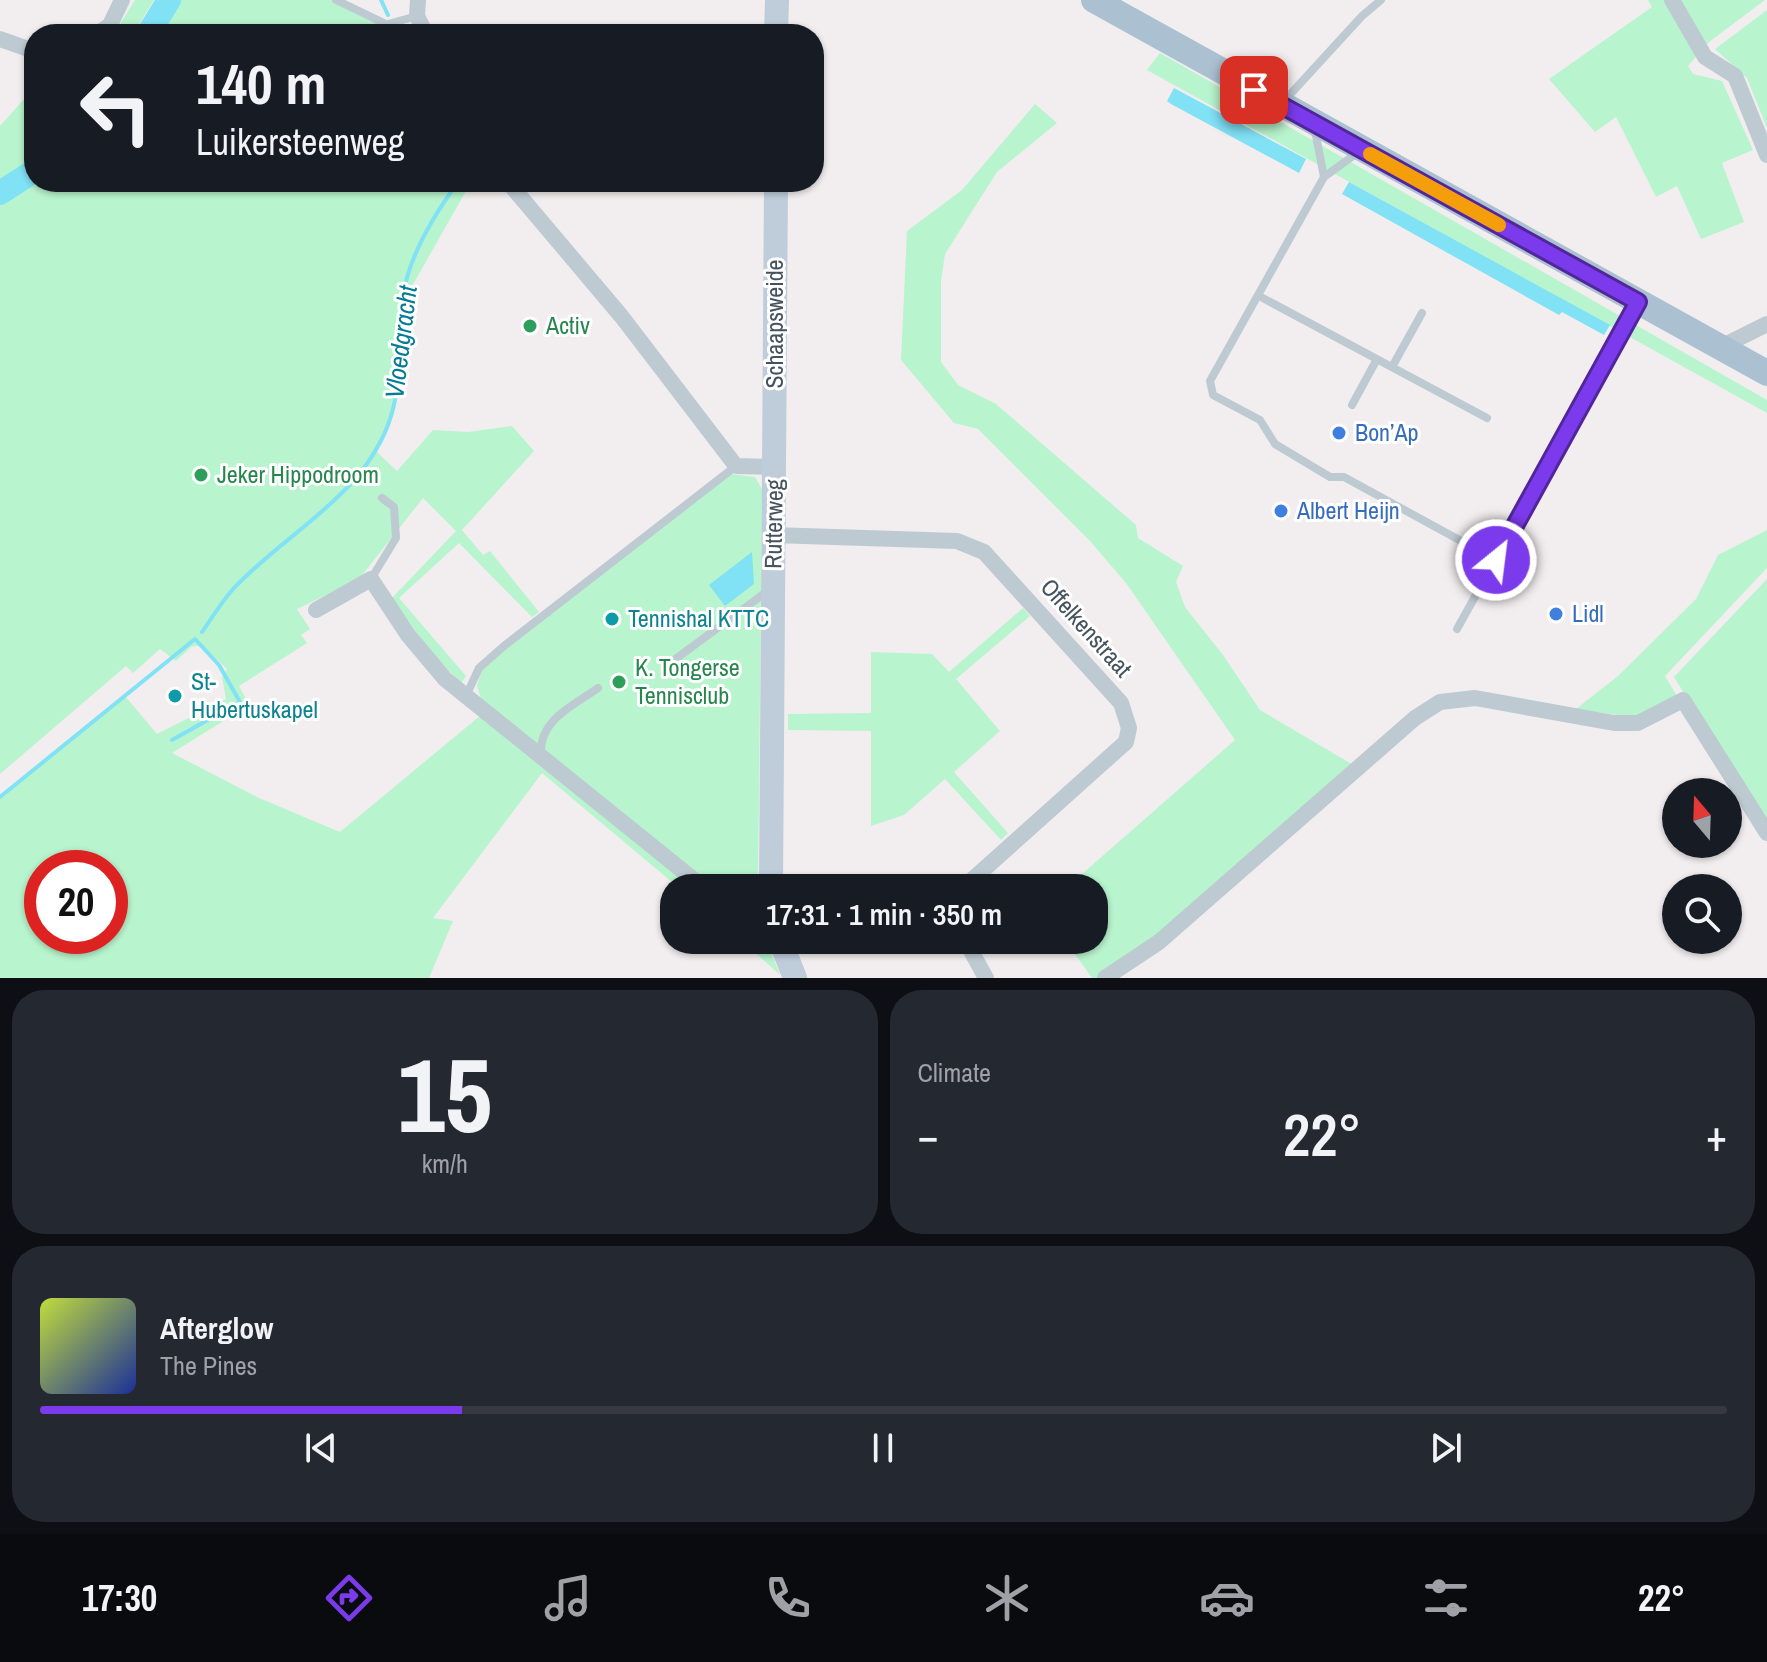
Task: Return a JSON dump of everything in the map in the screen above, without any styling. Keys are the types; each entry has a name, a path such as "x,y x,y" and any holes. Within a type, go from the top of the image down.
{"main road":[{"path":"1094,0 1767,373"}],"street":[{"path":"110,24 122,0"},
{"path":"776,24 777,0"},
{"path":"1672,0 1705,57 1735,76 1767,155"},
{"path":"0,39 24,47"},
{"name":"Rutterweg","path":"516,192 622,317 736,466 774,467 771,874"},
{"name":"Schaapsweide","path":"774,467 776,192"},
{"path":"1721,347 1767,324"},
{"name":"Offelkenstraat","path":"773,535 957,541 984,552 1121,703 1129,728 1126,742 979,874"},
{"path":"316,610 371,579 408,635 445,679 687,874"},
{"path":"1105,978 1159,942 1415,718 1440,702 1475,698 1614,723 1638,723 1683,700 1767,833"},
{"path":"786,954 795,978"},
{"path":"973,954 986,978"}],"lane":[{"path":"336,0 384,23"},
{"path":"1280,105 1362,16 1381,0"},
{"path":"381,24 418,8"},
{"path":"1312,121 1324,177"},
{"path":"1364,150 1348,156 1324,177 1210,381 1213,395 1260,420 1275,444 1330,477 1344,477 1496,560"},
{"path":"1259,296 1487,418"},
{"path":"1457,629 1638,302"},
{"path":"1392,367 1422,313"},
{"path":"1352,405 1377,359"},
{"path":"467,694 479,668 504,646 736,466"},
{"path":"371,579 396,538 394,507 382,498"},
{"path":"666,666 773,588"},
{"path":"541,755 540,740 546,727 598,688"}],"green space":[{"path":"135,0 154,0 139,24 120,24"},
{"path":"180,0 330,0 384,24 164,24"},
{"path":"1648,0 1765,0 1709,42 1688,66 1693,74 1722,81 1753,150 1722,163 1744,222 1701,239 1677,186 1656,197 1616,117 1595,132 1549,79 1652,7"},
{"path":"1767,10 1767,128 1747,78 1715,49"},
{"path":"1160,53 1767,400 1767,413 1147,70"},
{"path":"24,99 24,165 0,181 0,126"},
{"path":"1035,104 1057,123 997,172 945,254 941,281 941,362 958,385 996,404 1136,525 1138,538 1183,566 1176,582 1185,607 1223,655 1260,710 1355,766 1153,943 1096,978 1092,978 1075,954 1108,954 1108,874 1082,874 1235,740 1126,583 1090,541 978,429 954,423 901,360 907,231 962,190"},
{"name":"Jeker Hippodroom","path":"24,188 24,192 465,192 403,302 396,400 376,451 397,471 433,430 468,432 512,426 534,451 462,530 483,555 490,551 539,612 532,617 459,543 399,598 466,676 461,683 429,650 392,598 456,531 423,498 359,579 297,609 310,629 301,635 307,643 239,686 249,705 172,753 259,798 340,832 481,715 682,874 662,874 542,773 433,918 453,921 429,978 0,978 0,799 125,696 157,734 226,699 222,677 227,669 202,645 191,647 176,661 160,649 133,673 126,666 0,774 0,202"},
{"name":"K. Tongerse Tennisclub","path":"730,474 755,477 762,489 758,874 697,874 483,705 477,686 482,668"},
{"path":"1767,530 1767,568 1665,676 1677,696 1638,718 1576,709 1618,676 1696,599 1718,555"},
{"path":"1767,579 1767,826 1742,786 1742,778 1737,778 1674,677"},
{"path":"1023,608 1030,616 956,679 1000,731 954,772 1008,833 1001,840 945,779 904,815 871,826 871,731 788,730 788,714 871,713 871,652 932,654 949,672"},
{"path":"757,954 772,954 780,975"}],"water":[{"path":"1174,88 1306,159 1299,173 1171,104 1167,101"},
{"path":"1349,182 1610,325 1604,335 1562,312 1559,315 1342,194"},
{"path":"752,552 754,584 725,606 709,585"}],"waterway":[{"path":"154,24 169,0"},
{"name":"Vloedgracht","path":"381,0 388,15"},
{"path":"0,193 24,177"},
{"name":"Vloedgracht","path":"202,632 234,588 341,494 375,451 393,409 401,313 410,267 431,222 451,192"},
{"name":"Vloedgracht","path":"0,797 195,639 219,665 240,702 172,740"}],"slow traffic":[{"path":"1370,154 1499,225"}],"place":[{"name":"Activ","path":"530,326"},
{"name":"Bon’Ap","path":"1339,433"},
{"name":"Jeker Hippodroom","path":"201,475"},
{"name":"Albert Heijn","path":"1281,511"},
{"name":"Lidl","path":"1556,614"},
{"name":"Tennishal KTTC","path":"612,619"},
{"name":"K. Tongerse Tennisclub","path":"619,682"},
{"name":"St- Hubertuskapel","path":"175,696"}],"route":[{"path":"1254,90 1638,302 1496,560"}]}
